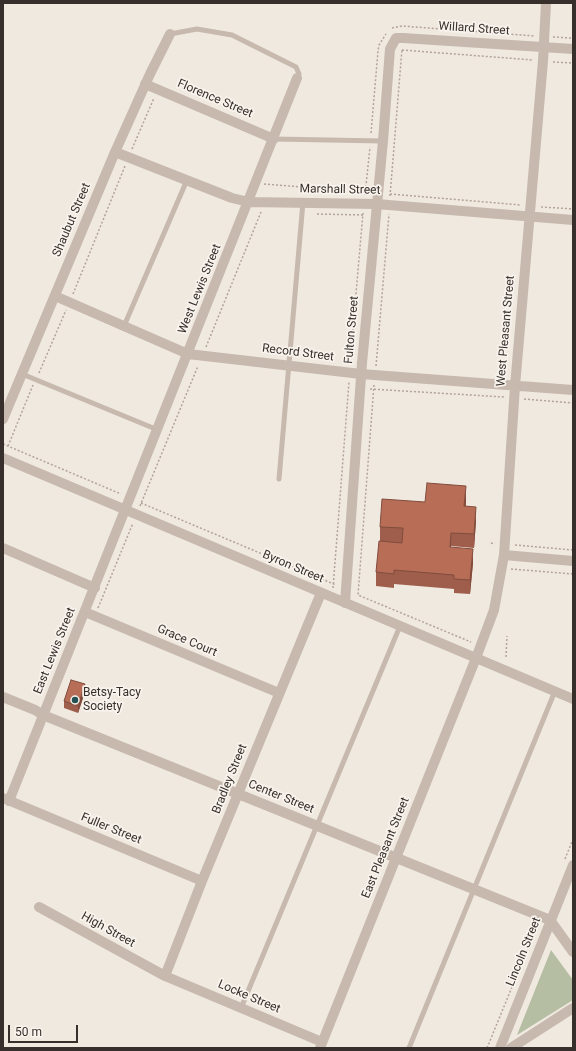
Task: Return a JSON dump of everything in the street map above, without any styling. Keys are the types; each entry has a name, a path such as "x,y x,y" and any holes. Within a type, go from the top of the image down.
{"street":[{"name":"West Pleasant Street","path":"476,658 494,610 504,555 514,398 543,61 546,3"},
{"name":"Shaubut Street","path":"3,419 115,152 145,84 170,34"},
{"name":"Willard Street","path":"388,59 390,49 396,38 573,49"},
{"name":"Fulton Street","path":"345,603 361,374 383,141 388,59"},
{"name":"West Lewis Street","path":"125,510 249,202 297,78"},
{"name":"Florence Street","path":"145,84 274,139"},
{"name":"Marshall Street","path":"115,152 232,198 249,202 376,204 573,220"},
{"name":"Record Street","path":"54,296 188,354 349,373 573,390"},
{"name":"Byron Street","path":"3,458 573,699"},
{"name":"East Lewis Street","path":"6,800 89,614 94,588 125,510"},
{"path":"3,548 94,588"},
{"path":"504,555 573,561"},
{"name":"Bradley Street","path":"165,976 202,881 321,593"},
{"name":"Grace Court","path":"89,614 279,693"},
{"name":"East Pleasant Street","path":"321,1045 476,658"},
{"name":"Center Street","path":"3,697 35,710 43,715 545,918"},
{"name":"Fuller Street","path":"6,800 202,881"},
{"name":"Lincoln Street","path":"500,1048 545,918 568,863"},
{"name":"High Street","path":"39,907 165,976"},
{"path":"545,918 573,952"},
{"name":"Locke Street","path":"165,976 241,1008 321,1045"},
{"path":"511,1048 573,1008"}],"lane":[{"path":"170,34 197,29 232,35 296,67 299,74 297,78"},
{"path":"274,139 383,141"},
{"path":"124,326 187,180"},
{"path":"279,479 288,365 304,202"},
{"path":"22,374 158,430"},
{"path":"241,1008 400,626"},
{"path":"409,1048 555,692"}],"path":[{"path":"332,597 349,373 379,45 383,37 393,28 402,26 573,38"},
{"path":"402,50 573,63"},
{"path":"8,446 158,89"},
{"path":"256,184 573,209"},
{"path":"89,614 137,515 262,212"},
{"path":"302,213 363,215"},
{"path":"348,387 573,403"},
{"path":"3,444 346,589"},
{"path":"491,543 573,550"},
{"path":"502,569 573,574"},
{"path":"506,657 507,636"},
{"path":"568,863 573,839"},
{"path":"487,1048 545,918"}],"green space":[{"path":"551,950 573,980 573,1000 517,1035"}],"building":[{"path":"427,483 466,486 464,506 476,507 474,534 451,533 450,547 473,549 470,580 454,579 454,575 394,570 394,574 376,572 379,541 402,543 403,528 380,527 382,499 425,502"},
{"path":"71,680 85,684 78,706 64,701"}],"place":[{"name":"Betsy-Tacy Society","path":"75,700"}]}
